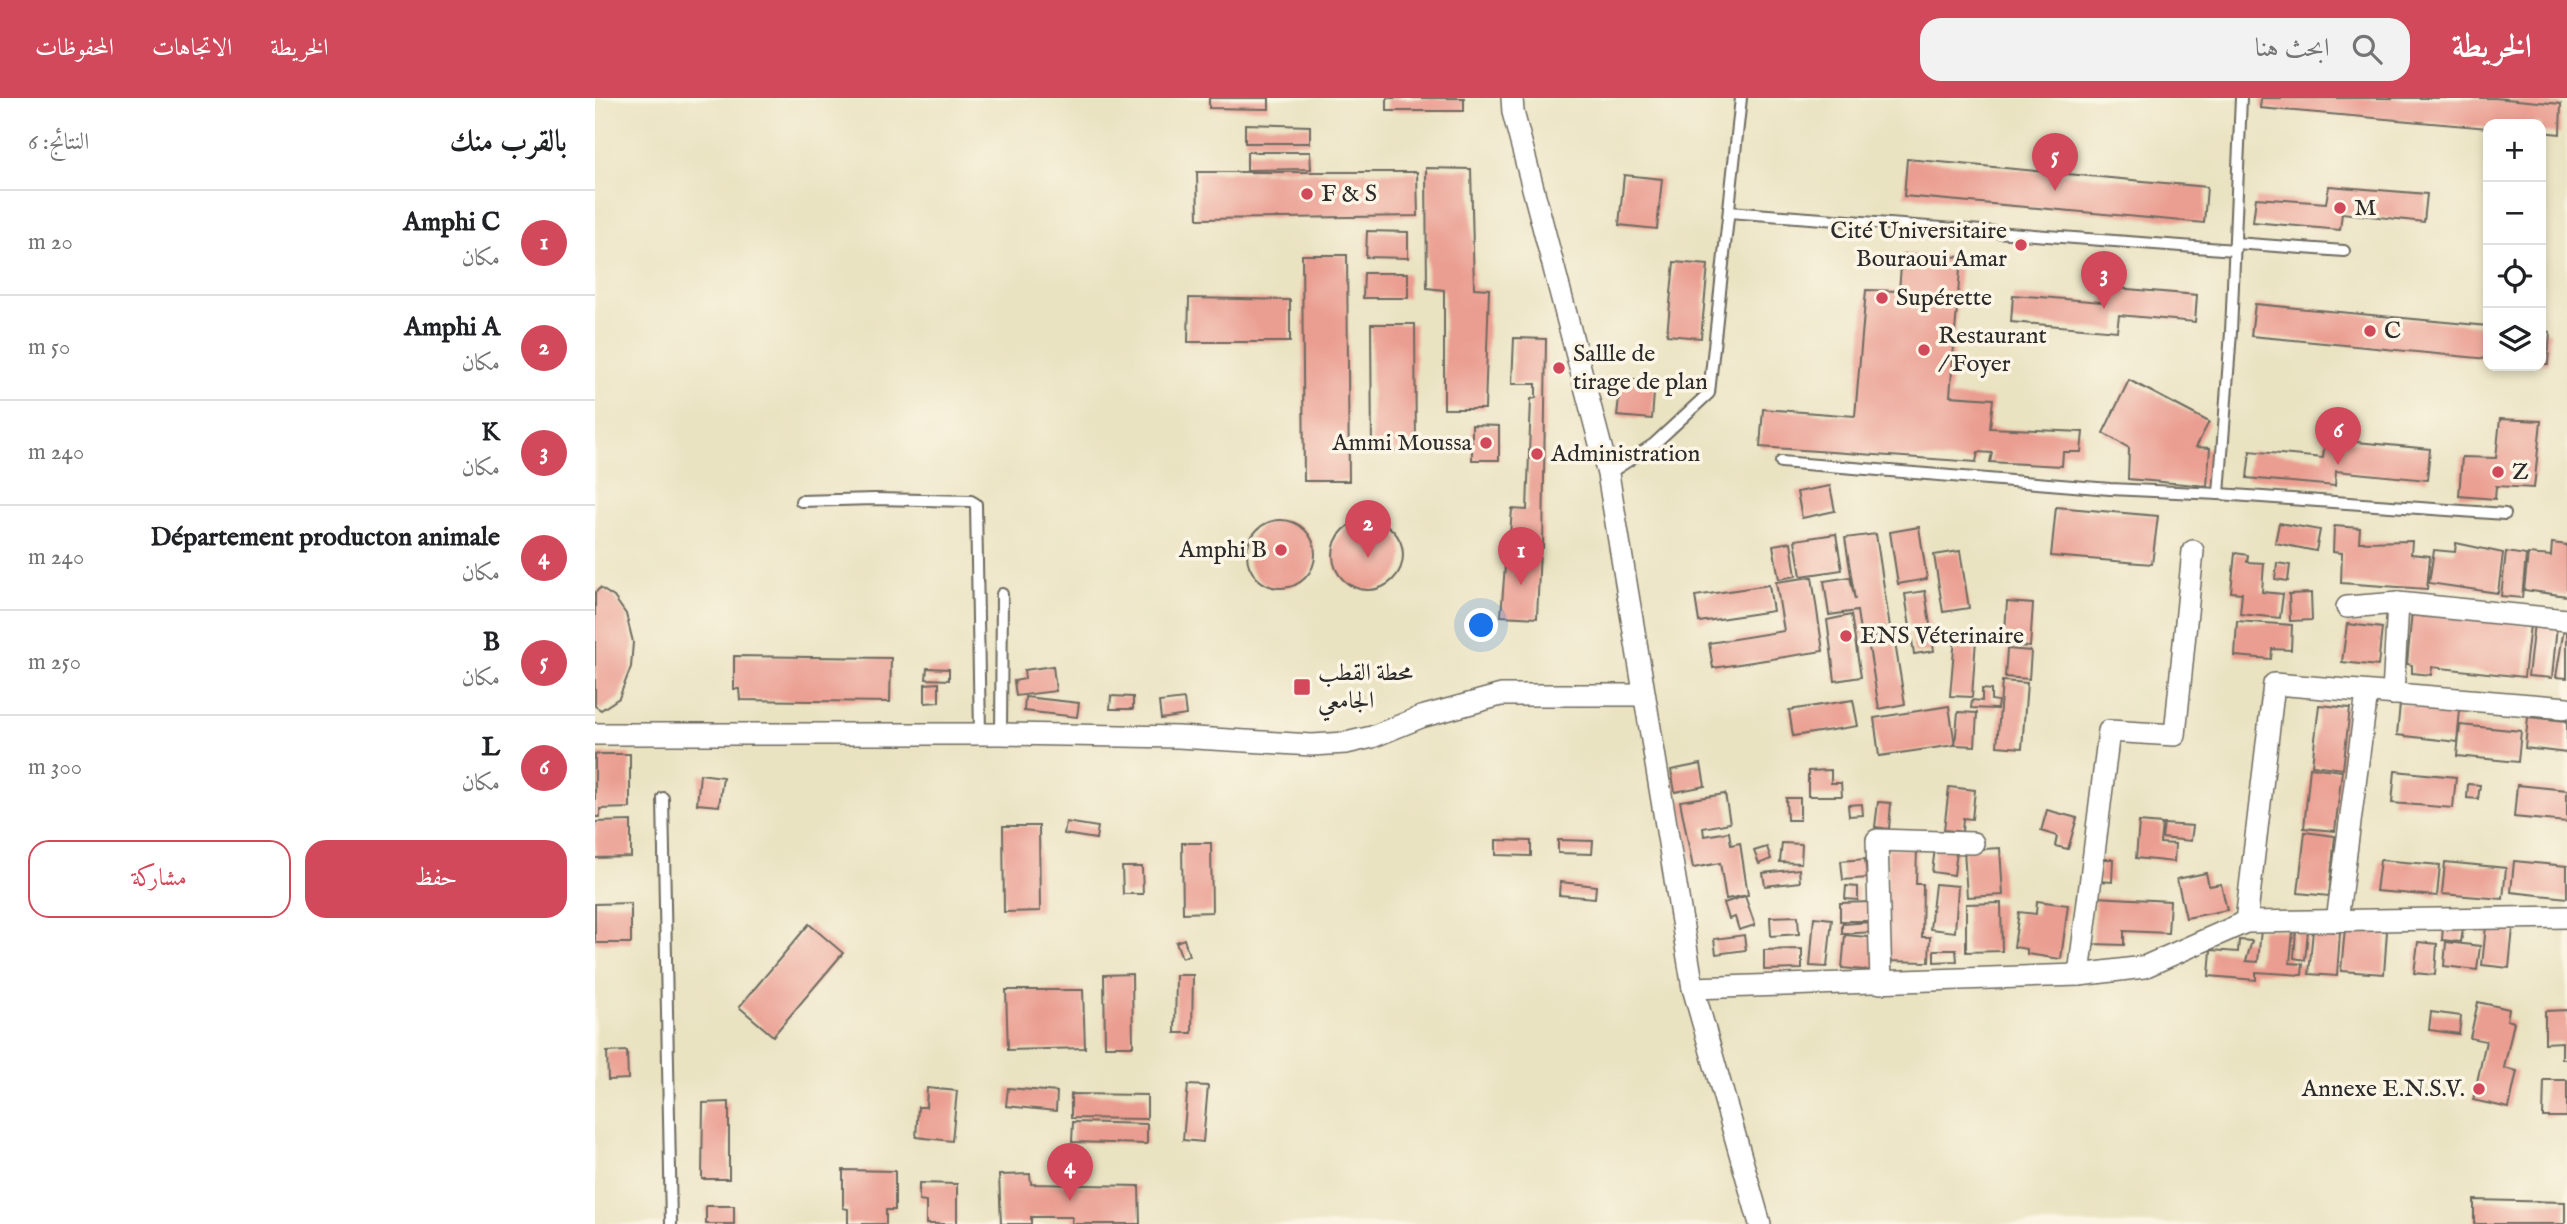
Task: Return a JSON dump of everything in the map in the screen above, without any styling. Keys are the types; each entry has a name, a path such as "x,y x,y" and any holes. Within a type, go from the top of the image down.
{"street":[{"path":"1512,98 1513,112 1608,474 1693,988 1760,1224"},
{"path":"2079,975 2109,731 2175,735 2193,551"},
{"path":"2347,607 2398,603 2567,620"},
{"path":"2393,694 2398,603"},
{"path":"2246,922 2274,684 2567,708"},
{"path":"2337,921 2367,693"},
{"path":"595,734 1001,734 1178,737 1312,745 1346,743 1448,708 1501,695 1643,695"},
{"path":"1881,983 1877,840 1973,843"},
{"path":"1693,988 2079,975 2144,967 2246,922 2567,917"}],"lane":[{"path":"1608,474 1654,444 1709,393 1741,98"},
{"path":"2219,494 2235,247 2241,98"},
{"path":"1729,212 2235,247 2344,251"},
{"path":"1781,462 2110,489 2505,514"},
{"path":"801,501 875,499 971,501 976,504 980,734"},
{"path":"1001,734 1002,594"},
{"path":"663,798 671,1224"}],"building":[{"path":"1209,98 1269,98 1269,109 1209,108"},
{"path":"1387,98 1464,98 1464,111 1387,111"},
{"path":"2261,98 2495,98 2561,104 2560,134 2546,133 2546,119 2483,119 2483,128 2260,108"},
{"path":"1245,124 1310,126 1310,143 1245,143"},
{"path":"1247,152 1310,152 1311,169 1247,170"},
{"path":"1907,159 2207,187 2204,223 1904,196"},
{"path":"1426,168 1471,169 1474,288 1489,289 1485,409 1444,409 1444,290 1427,288"},
{"name":"F & S","path":"1197,172 1417,172 1418,216 1198,219"},
{"path":"1624,175 1662,179 1657,229 1619,225"},
{"name":"M","path":"2329,186 2427,194 2424,222 2342,213 2340,230 2253,222 2256,198 2326,203"},
{"path":"1367,231 1408,232 1408,258 1366,257"},
{"path":"1902,254 1961,257 1950,396 1993,399 1990,428 2083,432 2081,452 2063,452 2062,466 1990,462 1992,453 1978,452 1976,462 1760,447 1763,409 1855,416 1866,290 1899,291"},
{"path":"1302,255 1347,255 1349,481 1304,481"},
{"path":"1674,262 1708,265 1701,338 1667,335"},
{"path":"1364,273 1408,273 1408,298 1363,298"},
{"path":"2104,287 2197,295 2195,322 2119,315 2117,331 2011,322 2013,295 2102,302"},
{"path":"1189,298 1290,300 1290,342 1188,342"},
{"name":"C","path":"2255,304 2483,326 2483,359 2251,336"},
{"path":"1371,324 1415,324 1416,451 1372,451"},
{"path":"2546,332 2550,332 2546,364"},
{"name":"Administration","path":"1514,338 1546,339 1543,548 1532,549 1540,549 1537,618 1501,616 1506,553 1512,554 1513,547 1509,547 1512,509 1527,510 1531,399 1536,398 1536,384 1512,384"},
{"path":"1621,378 1655,381 1652,419 1617,416"},
{"path":"2129,380 2209,422 2196,447 2210,448 2207,486 2128,479 2129,448 2103,433"},
{"name":"Z","path":"2500,419 2541,421 2534,488 2496,486 2495,499 2459,496 2462,457 2496,458"},
{"name":"Ammi Moussa","path":"1472,425 1499,426 1499,460 1472,460"},
{"path":"2325,439 2430,449 2427,480 2336,471 2335,486 2247,478 2250,451 2323,458"},
{"path":"1830,486 1835,511 1802,518 1797,492"},
{"path":"2056,507 2158,516 2152,564 2051,556"},
{"name":"Amphi B","path":"1281,520 1294,523 1305,530 1312,541 1315,554 1312,567 1305,578 1294,585 1281,588 1268,585 1257,578 1250,567 1247,554 1250,541 1257,530 1268,523"},
{"path":"1368,520 1393,530 1403,555 1393,580 1368,590 1343,580 1333,555 1343,530"},
{"path":"2279,523 2320,530 2316,551 2275,543"},
{"path":"2334,526 2360,528 2359,542 2412,541 2411,554 2430,556 2427,589 2341,583 2342,553 2333,552"},
{"path":"1919,527 1927,579 1898,584 1890,532"},
{"path":"1836,534 1842,570 1801,576 1795,540"},
{"path":"1876,534 1891,634 1861,639 1857,611 1829,615 1824,581 1850,577 1855,600 1845,538"},
{"path":"1791,542 1796,576 1779,579 1773,545"},
{"path":"2456,543 2503,553 2498,593 2429,583 2434,550 2455,552"},
{"path":"2552,543 2567,545 2567,596 2524,590 2528,554 2551,556"},
{"path":"1960,551 1969,608 1943,612 1934,555"},
{"path":"2506,552 2526,555 2522,598 2501,596"},
{"path":"2235,553 2248,555 2247,562 2264,563 2262,592 2283,594 2280,618 2240,614 2242,593 2231,592"},
{"path":"2277,563 2290,565 2288,581 2275,579"},
{"path":"1812,577 1823,651 1713,668 1709,643 1784,631 1776,582"},
{"path":"1769,585 1773,611 1699,622 1695,596"},
{"path":"600,588 614,597 626,614 633,642 631,667 619,698 601,710 595,706 595,593"},
{"path":"1925,591 1934,651 1914,654 1905,594"},
{"path":"2311,593 2312,620 2290,621 2289,594"},
{"path":"2007,602 2033,604 2030,647 2004,645"},
{"path":"2412,611 2530,625 2524,677 2432,667 2431,675 2412,673 2412,665 2407,664"},
{"path":"1851,615 1861,677 1835,681 1827,620"},
{"path":"2237,621 2292,625 2291,650 2272,649 2271,659 2235,656"},
{"path":"2534,623 2557,625 2552,678 2528,676"},
{"path":"2347,624 2382,628 2378,666 2342,662"},
{"path":"2564,628 2567,628 2567,678 2556,677"},
{"path":"1955,637 1976,639 1972,697 1950,696"},
{"path":"1895,643 1905,704 1879,709 1869,647"},
{"path":"2007,649 2031,651 2029,679 2005,677"},
{"path":"734,656 891,658 890,702 740,700 739,689 734,689"},
{"path":"1053,666 1056,691 1016,696 1014,681 1025,679 1024,670"},
{"path":"927,668 949,669 949,680 926,679"},
{"path":"2002,681 2027,683 2022,748 1997,746"},
{"path":"939,683 939,702 925,703 925,684"},
{"path":"1982,689 1991,690 1991,700 1998,701 1997,709 1971,708 1972,700 1982,701"},
{"path":"1111,696 1133,697 1133,709 1110,709"},
{"path":"1025,697 1079,703 1077,717 1024,711"},
{"path":"1184,699 1186,715 1161,719 1159,702"},
{"path":"1853,700 1858,726 1793,736 1789,710"},
{"path":"2400,704 2460,710 2457,742 2397,735"},
{"path":"2319,705 2350,708 2343,769 2312,765"},
{"path":"1949,706 1955,745 1879,756 1874,718"},
{"path":"1958,712 1977,713 1975,746 1955,745"},
{"path":"2528,717 2567,721 2567,753 2525,748"},
{"path":"2460,725 2521,731 2518,762 2457,756"},
{"path":"595,754 630,754 630,808 600,809 600,817 595,817"},
{"path":"1701,764 1705,786 1675,792 1671,770"},
{"path":"2310,767 2342,771 2335,831 2304,828"},
{"path":"1831,770 1831,783 1841,783 1842,796 1808,796 1808,771"},
{"path":"2395,771 2456,777 2453,808 2392,803"},
{"path":"700,774 723,777 719,806 697,804"},
{"path":"2468,784 2480,785 2478,799 2467,798"},
{"path":"2517,785 2567,790 2567,822 2514,817"},
{"path":"1949,787 1975,790 1972,819 1963,818 1962,832 1944,830"},
{"path":"1725,794 1730,823 1703,828 1704,836 1729,832 1731,845 1740,843 1748,895 1726,899 1720,863 1693,868 1680,801"},
{"path":"1786,798 1800,798 1800,820 1787,820"},
{"path":"1878,802 1891,803 1889,829 1875,827"},
{"path":"1862,804 1863,815 1849,816 1848,805"},
{"path":"2047,810 2077,818 2068,849 2055,846 2057,836 2041,831"},
{"path":"631,821 631,857 595,858 595,822"},
{"path":"1066,822 1098,827 1096,839 1064,834"},
{"path":"2139,822 2162,824 2160,843 2175,844 2174,862 2136,858"},
{"path":"2164,824 2193,826 2191,841 2162,838"},
{"path":"1003,826 1039,826 1040,911 1004,912"},
{"path":"2305,832 2335,836 2329,896 2298,893"},
{"path":"1496,840 1531,841 1531,856 1496,855"},
{"path":"1558,840 1593,841 1592,854 1558,853"},
{"path":"1182,843 1211,843 1212,912 1183,913"},
{"path":"1782,843 1802,844 1801,863 1780,862"},
{"path":"1767,847 1771,859 1759,864 1754,851"},
{"path":"1888,848 1917,849 1916,884 1923,884 1922,937 1930,937 1929,962 1885,961"},
{"path":"1935,848 1957,850 1954,875 1932,872"},
{"path":"2000,848 2003,895 1967,897 1964,850"},
{"path":"1865,859 1867,878 1843,880 1841,861"},
{"path":"2100,859 2113,859 2112,882 2099,881"},
{"path":"2380,860 2440,865 2437,896 2376,891"},
{"path":"2514,861 2567,866 2567,898 2511,892"},
{"path":"2445,862 2506,868 2503,899 2442,894"},
{"path":"1122,867 1142,867 1143,894 1123,894"},
{"path":"1799,869 1800,882 1765,886 1763,873"},
{"path":"2206,873 2209,886 2221,884 2227,910 2186,918 2177,879"},
{"path":"1560,882 1596,886 1595,898 1559,895"},
{"path":"1935,884 1958,886 1955,932 1930,929"},
{"path":"1846,886 1858,887 1858,900 1845,899"},
{"path":"1745,896 1755,925 1739,930 1735,917 1729,919 1724,903"},
{"path":"2095,897 2170,901 2168,933 2124,931 2124,945 2093,944"},
{"path":"2037,901 2068,905 2061,959 2027,954 2027,949 2014,947 2019,912 2036,914"},
{"path":"1871,902 1871,921 1840,921 1840,903"},
{"path":"631,903 631,943 595,943 595,904"},
{"path":"2001,903 2002,951 1966,952 1966,904"},
{"path":"1798,916 1799,934 1771,936 1770,917"},
{"path":"1814,917 1832,919 1827,967 1810,966"},
{"path":"1872,922 1873,932 1842,934 1842,924"},
{"path":"809,924 843,953 773,1036 739,1007"},
{"path":"2486,926 2513,928 2509,968 2482,965"},
{"path":"2443,927 2463,929 2461,942 2442,940"},
{"path":"2345,928 2387,931 2384,974 2341,971"},
{"path":"2261,929 2293,931 2290,963 2303,964 2302,975 2256,972 2256,980 2209,976 2211,950 2238,952 2239,940 2252,941 2246,961 2258,962"},
{"path":"2296,930 2308,931 2305,960 2294,958"},
{"path":"2313,930 2340,932 2337,976 2309,974"},
{"path":"1744,935 1746,950 1716,954 1714,939"},
{"path":"1845,935 1879,938 1876,971 1842,968"},
{"path":"1184,939 1189,955 1182,958 1176,942"},
{"path":"2418,942 2437,944 2435,975 2414,973"},
{"path":"2446,942 2480,946 2477,970 2444,966"},
{"path":"1802,949 1802,969 1764,970 1764,950"},
{"path":"1934,950 1956,950 1957,961 1934,962"},
{"path":"1132,974 1133,1046 1105,1046 1104,975"},
{"path":"1176,975 1193,975 1192,1033 1175,1033"},
{"path":"1006,990 1083,990 1085,1048 1008,1050"},
{"path":"2478,1002 2509,1009 2507,1020 2514,1022 2504,1068 2517,1071 2509,1108 2473,1100 2486,1041 2470,1038"},
{"path":"2567,1010 2567,1059 2562,1059 2562,1042 2545,1043 2545,1011"},
{"path":"2431,1012 2461,1016 2459,1034 2429,1030"},
{"path":"627,1051 628,1079 608,1080 607,1052"},
{"path":"2544,1080 2567,1080 2567,1117 2543,1117"},
{"path":"1188,1085 1208,1086 1203,1142 1183,1140"},
{"path":"927,1088 957,1091 952,1141 916,1137 918,1107 926,1107"},
{"path":"1008,1088 1057,1092 1056,1111 1006,1106"},
{"path":"1071,1094 1147,1095 1147,1119 1071,1118"},
{"path":"729,1102 729,1179 702,1179 703,1103"},
{"path":"1073,1122 1147,1124 1147,1144 1072,1142"},
{"path":"843,1170 895,1171 895,1210 886,1210 886,1224 848,1224 848,1209 843,1208"},
{"path":"1030,1174 1031,1184 1139,1186 1140,1224 1072,1224 1072,1217 1031,1217 1031,1224 1001,1224 999,1175"},
{"path":"919,1183 957,1184 957,1224 926,1224 926,1202 919,1201"},
{"path":"2474,1200 2565,1202 2565,1224 2474,1224"},
{"path":"706,1206 734,1206 734,1224 706,1224"}],"place":[{"name":"B","path":"2055,191"},
{"name":"F & S","path":"1307,194"},
{"name":"M","path":"2340,208"},
{"name":"Cité Universitaire Bouraoui Amar","path":"2021,245"},
{"name":"Supérette","path":"1882,298"},
{"name":"K","path":"2104,309"},
{"name":"C","path":"2370,331"},
{"name":"Restaurant / Foyer","path":"1924,350"},
{"name":"Sallle de tirage de plan","path":"1559,368"},
{"name":"Ammi Moussa","path":"1486,443"},
{"name":"Administration","path":"1537,454"},
{"name":"L","path":"2338,465"},
{"name":"Z","path":"2498,472"},
{"name":"Amphi B","path":"1281,550"},
{"name":"Amphi A","path":"1368,558"},
{"name":"Amphi C","path":"1521,585"},
{"name":"ENS Véterinaire","path":"1846,636"},
{"name":"محطة القطب الجامعي","path":"1302,687"},
{"name":"Annexe E.N.S.V.","path":"2479,1089"},
{"name":"Département producton animale","path":"1070,1201"}]}
